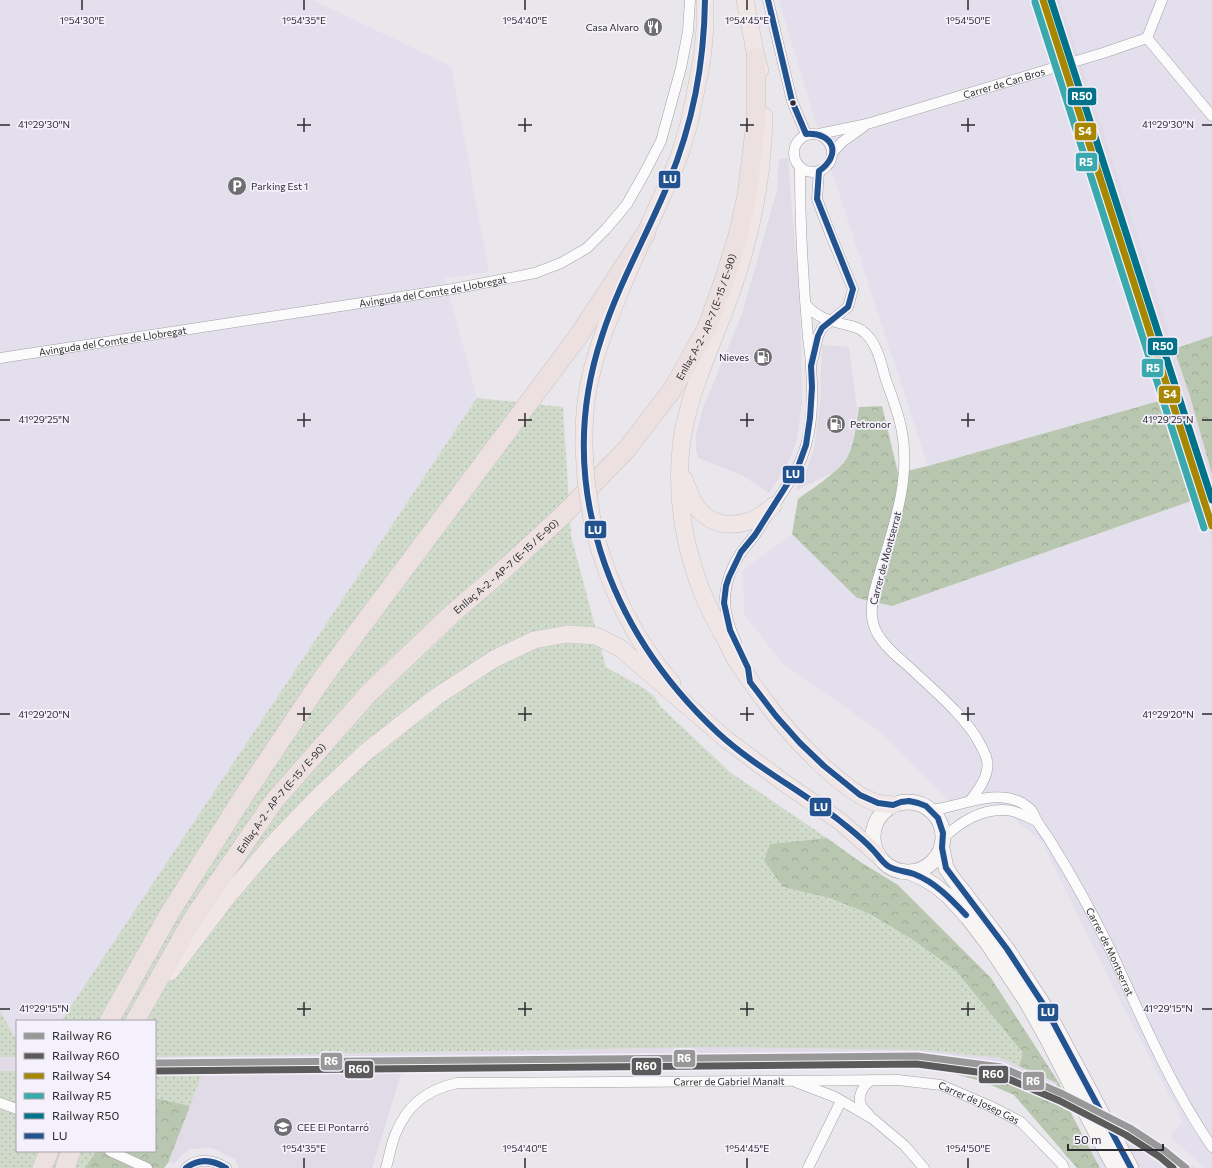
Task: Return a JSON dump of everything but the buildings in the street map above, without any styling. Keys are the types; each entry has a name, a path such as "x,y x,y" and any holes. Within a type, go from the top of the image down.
{"highway":[{"path":"705,0 705,28 702,60 689,124 679,157 604,329 588,387 585,413 584,447 586,481 593,526 598,546 609,577 626,615 650,654 666,676 720,734"},
{"path":"746,0 756,58 763,85 764,117 760,175 748,242 703,366 689,410 681,445 680,484 682,515 695,573 716,624 750,682 776,716 800,743 824,766 860,795 878,803 892,805"},
{"name":"Enllaç A-2 - AP-7 (E-15 / E-90)","path":"137,1016 194,917 274,800 369,693 454,612 501,572 564,514 626,450 673,389 707,328 725,278 739,232 747,195 756,128 756,58"},
{"path":"110,1020 169,914 243,797 322,680 577,338 646,233"},
{"path":"680,463 694,503 700,512 708,518 726,524 745,523 761,516 773,506"},
{"path":"137,1016 228,896 271,846 318,796 366,752 436,697 494,659 534,640 567,634 596,636 620,648 720,734 778,778 841,822 877,854"},
{"path":"42,1168 49,1152"},
{"path":"65,1168 72,1152"}],"main road":[{"path":"1116,1168 1026,1001 988,944 968,918 949,897 936,886 909,872 891,868 885,864 877,854 872,836 874,826 884,810 892,805 909,801 926,806 938,818 942,825 946,868 1007,949 1045,1007 1131,1168"},
{"path":"909,872 926,868 938,856 943,843"}],"street":[{"name":"Avinguda del Comte de Llobregat","path":"0,358 453,290 535,273 561,263 586,248 606,229 627,204 661,141 681,68 688,30 690,0"},
{"path":"768,0 792,101 806,134"},
{"path":"1162,0 1147,38 1212,116"},
{"name":"Carrer de Can Bros","path":"819,134 867,124 1103,53 1147,38"},
{"name":"Carrer de Can Bros","path":"833,152 842,142 867,124"},
{"path":"806,134 819,134 829,141 832,146 832,159 829,164 819,171 806,171 800,168 796,162 794,150 796,143 806,134"},
{"path":"750,682 748,668 730,630 726,614 724,595 726,586 741,552 755,535 786,487 798,467 806,445 810,418 812,387 800,202 800,168"},
{"path":"811,366 818,336 822,328 848,308 853,290 817,199 819,171"},
{"path":"806,304 812,312 820,317 832,321"},
{"name":"Carrer de Montserrat","path":"832,321 857,328 865,333 875,346 894,403 902,433 905,461 903,486 894,526 874,592 872,603 872,621 877,632 890,648 953,710 976,735 986,756 988,768 983,783 970,801"},
{"name":"Carrer de Montserrat","path":"931,810 944,809 983,798 1006,798 1023,803 1032,811 1084,899 1171,1078 1212,1147"},
{"path":"943,843 958,825 972,816 987,811 1005,810 1016,812 1037,821"},
{"name":"Carrer de Josep Gas","path":"790,1080 898,1080 941,1085 990,1106 1021,1122 1062,1164 1064,1168"},
{"name":"Carrer de Gabriel Manalt","path":"386,1168 395,1136 404,1116 430,1092 443,1086 457,1083 790,1080 835,1097 873,1119 905,1146 924,1168"},
{"path":"872,1080 863,1088 859,1097 861,1106 873,1119"},
{"path":"808,1168 841,1101"},
{"path":"0,1103 14,1107"},
{"path":"112,1152 147,1168"},
{"path":"186,1168 199,1161 209,1161 220,1164 226,1168"}],"shaded area":[{"path":"0,0 313,0 451,66 489,272 445,278 477,398 62,1020 16,1020 16,1039 0,1011"},
{"path":"779,0 1034,0 1159,401 928,466 815,120"},
{"path":"1034,0 1061,0 1189,393 1212,474 1212,542 1204,517 1159,401"},
{"path":"1061,0 1212,0 1212,336 1174,349"},
{"name":"Nieves","path":"788,158 800,311 802,400 797,440 788,463 769,493 742,475 698,458 696,449 696,435 703,408 742,314 777,190 779,159"},
{"name":"Petronor","path":"822,345 849,347 857,409 853,440 847,457 834,472 795,491 807,469 815,445 820,400"},
{"path":"1197,499 1212,542 1212,1168 1205,1168 1170,1137 1183,1121 1119,999 1042,842 997,805 948,801 879,731 782,663 744,614 743,570 792,534 857,598 892,606"},
{"path":"710,1047 924,1050 1001,1058 1057,1083 1055,1096 992,1072 908,1061 402,1071 372,1168 239,1168 235,1159 212,1148 189,1149 174,1163 168,1163 203,1073 156,1071 156,1057"},
{"path":"0,1057 16,1057 16,1071 0,1071"},
{"path":"1115,1115 1143,1130 1195,1168 1178,1168 1164,1156 1114,1124"},
{"path":"1127,1131 1164,1156 1178,1168 1100,1168 1090,1147"}],"green space":[{"path":"1212,336 1212,474 1189,393 1174,349"},
{"path":"477,398 563,407 571,536 606,667 642,687 654,696 661,707 731,773 827,838 770,844 764,861 783,887 829,898 870,914 913,940 956,971 1023,1053 1019,1066 1001,1058 924,1050 710,1047 156,1057 156,1020 62,1020"},
{"path":"1159,401 1197,499 892,606 857,598 792,534 798,499 833,473 848,456 854,438 859,407 882,406 898,473 928,466"},
{"path":"827,838 859,861 898,885 991,978 1059,1083 1073,1117 1100,1168 1077,1168 1014,1095 984,1082 908,1061 992,1072 1055,1095 1057,1083 1019,1066 1023,1053 956,971 913,940 870,914 829,898 783,887 764,861 770,844"},
{"path":"0,1011 16,1039 16,1057 0,1057"},
{"path":"0,1071 16,1071 16,1152 95,1152 85,1168 0,1168"},
{"path":"156,1071 203,1072 190,1106 156,1098"},
{"path":"156,1098 190,1106 168,1163 164,1168 85,1168 95,1152 156,1152"}],"rail line":[{"name":"S4","path":"1043,0 1212,526"},
{"name":"R50","path":"1051,0 1212,500"},
{"name":"R5","path":"1035,2 1204,528"},
{"name":"R6","path":"156,1063 917,1056 1001,1067 1063,1094 1130,1128 1165,1151 1186,1168"},
{"name":"R60","path":"156,1071 917,1064 999,1075 1060,1101 1126,1135 1160,1157 1173,1168"}],"transit line":[{"name":"LU","path":"705,0 702,48 696,94 684,139 668,184 609,316 602,336 588,391 584,446 588,499 600,551 620,601 647,648 679,692 718,733 762,768 840,821 865,842 888,866 922,877 936,886 966,915"},
{"name":"LU","path":"768,0 792,101 806,134 816,134 823,137 832,146 831,158 819,171 817,199 853,289 848,307 822,328 818,336 811,366 812,387 810,418 806,445 798,467 755,535 741,552 729,577 726,586 724,603 730,630 748,668 750,682 776,716 800,743 824,766 860,795 878,803 893,805 909,801 918,803 926,806 938,818 943,833 942,848 946,868 1007,949 1045,1007 1131,1168"},
{"name":"LU","path":"186,1168 201,1161 216,1163 226,1168"}],"place":[{"name":"Casa Alvaro","path":"653,27"},
{"name":"Parking Est 1","path":"237,186"},
{"name":"Nieves","path":"763,357"},
{"name":"Petronor","path":"836,424"},
{"name":"CEE El Pontarró","path":"283,1127"}]}
